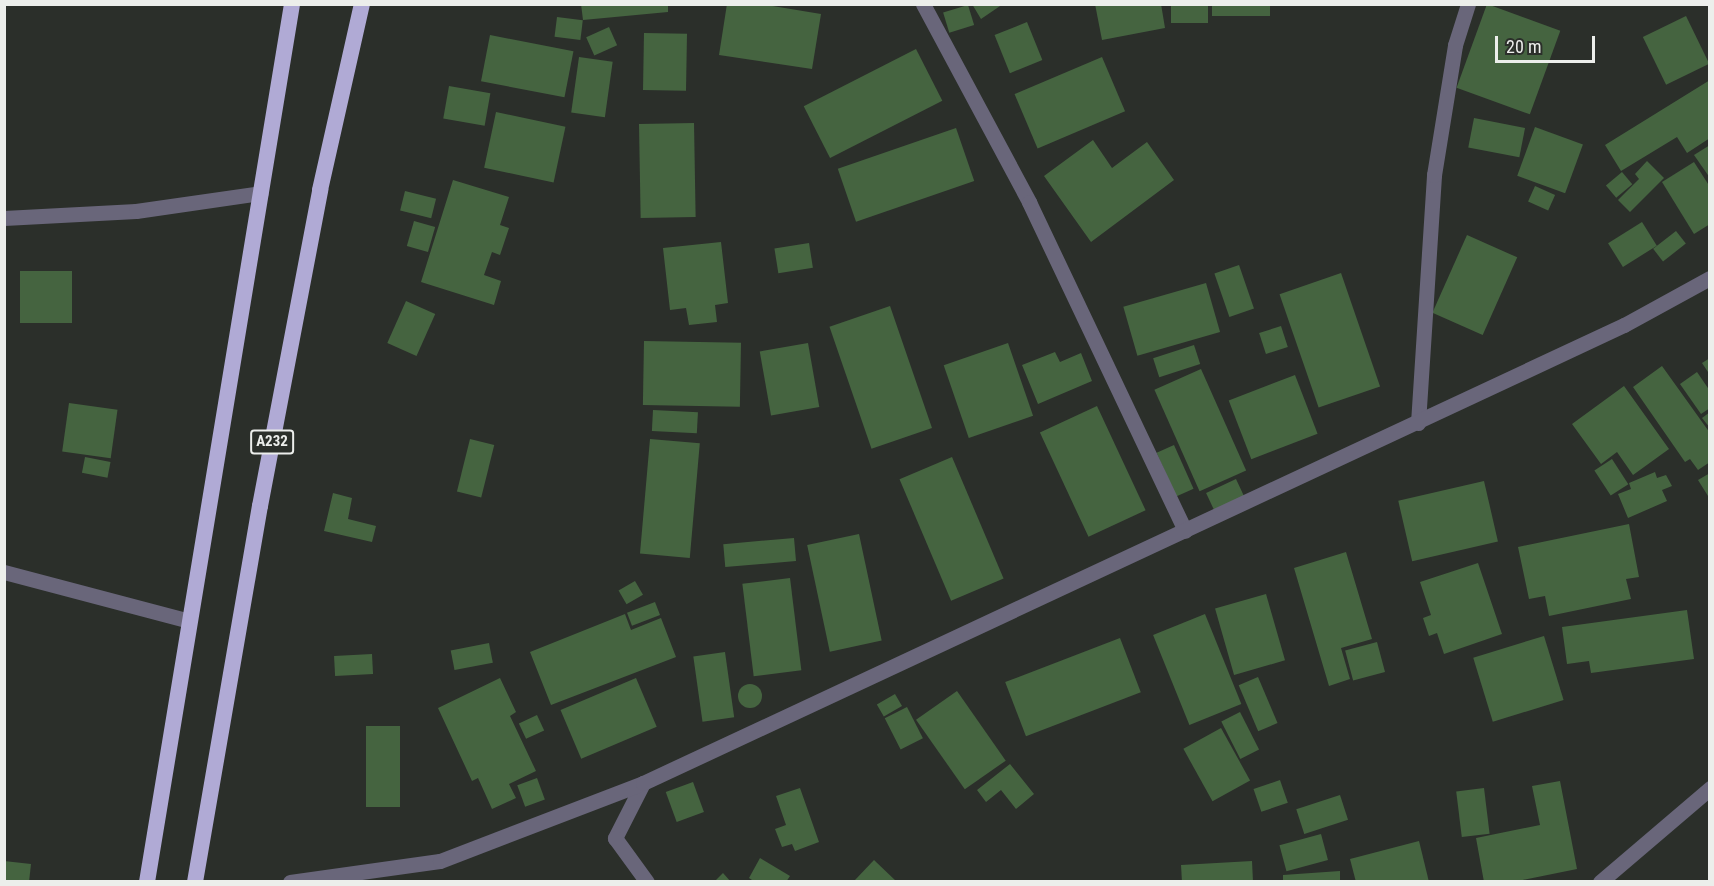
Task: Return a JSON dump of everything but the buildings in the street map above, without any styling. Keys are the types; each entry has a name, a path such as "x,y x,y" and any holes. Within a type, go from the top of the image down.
{"highway":[{"path":"147,882 175,727 189,621 291,4"},
{"name":"A232","path":"195,882 271,447 320,190 362,4"}],"street":[{"path":"923,4 1029,202 1185,531"},
{"path":"1418,423 1434,175 1455,45 1468,4"},
{"path":"4,218 135,211 261,193"},
{"path":"290,882 440,861 643,783 1624,326 1710,278"},
{"path":"4,572 189,621"},
{"path":"643,783 615,838 647,882"},
{"path":"1600,882 1710,788"}]}
